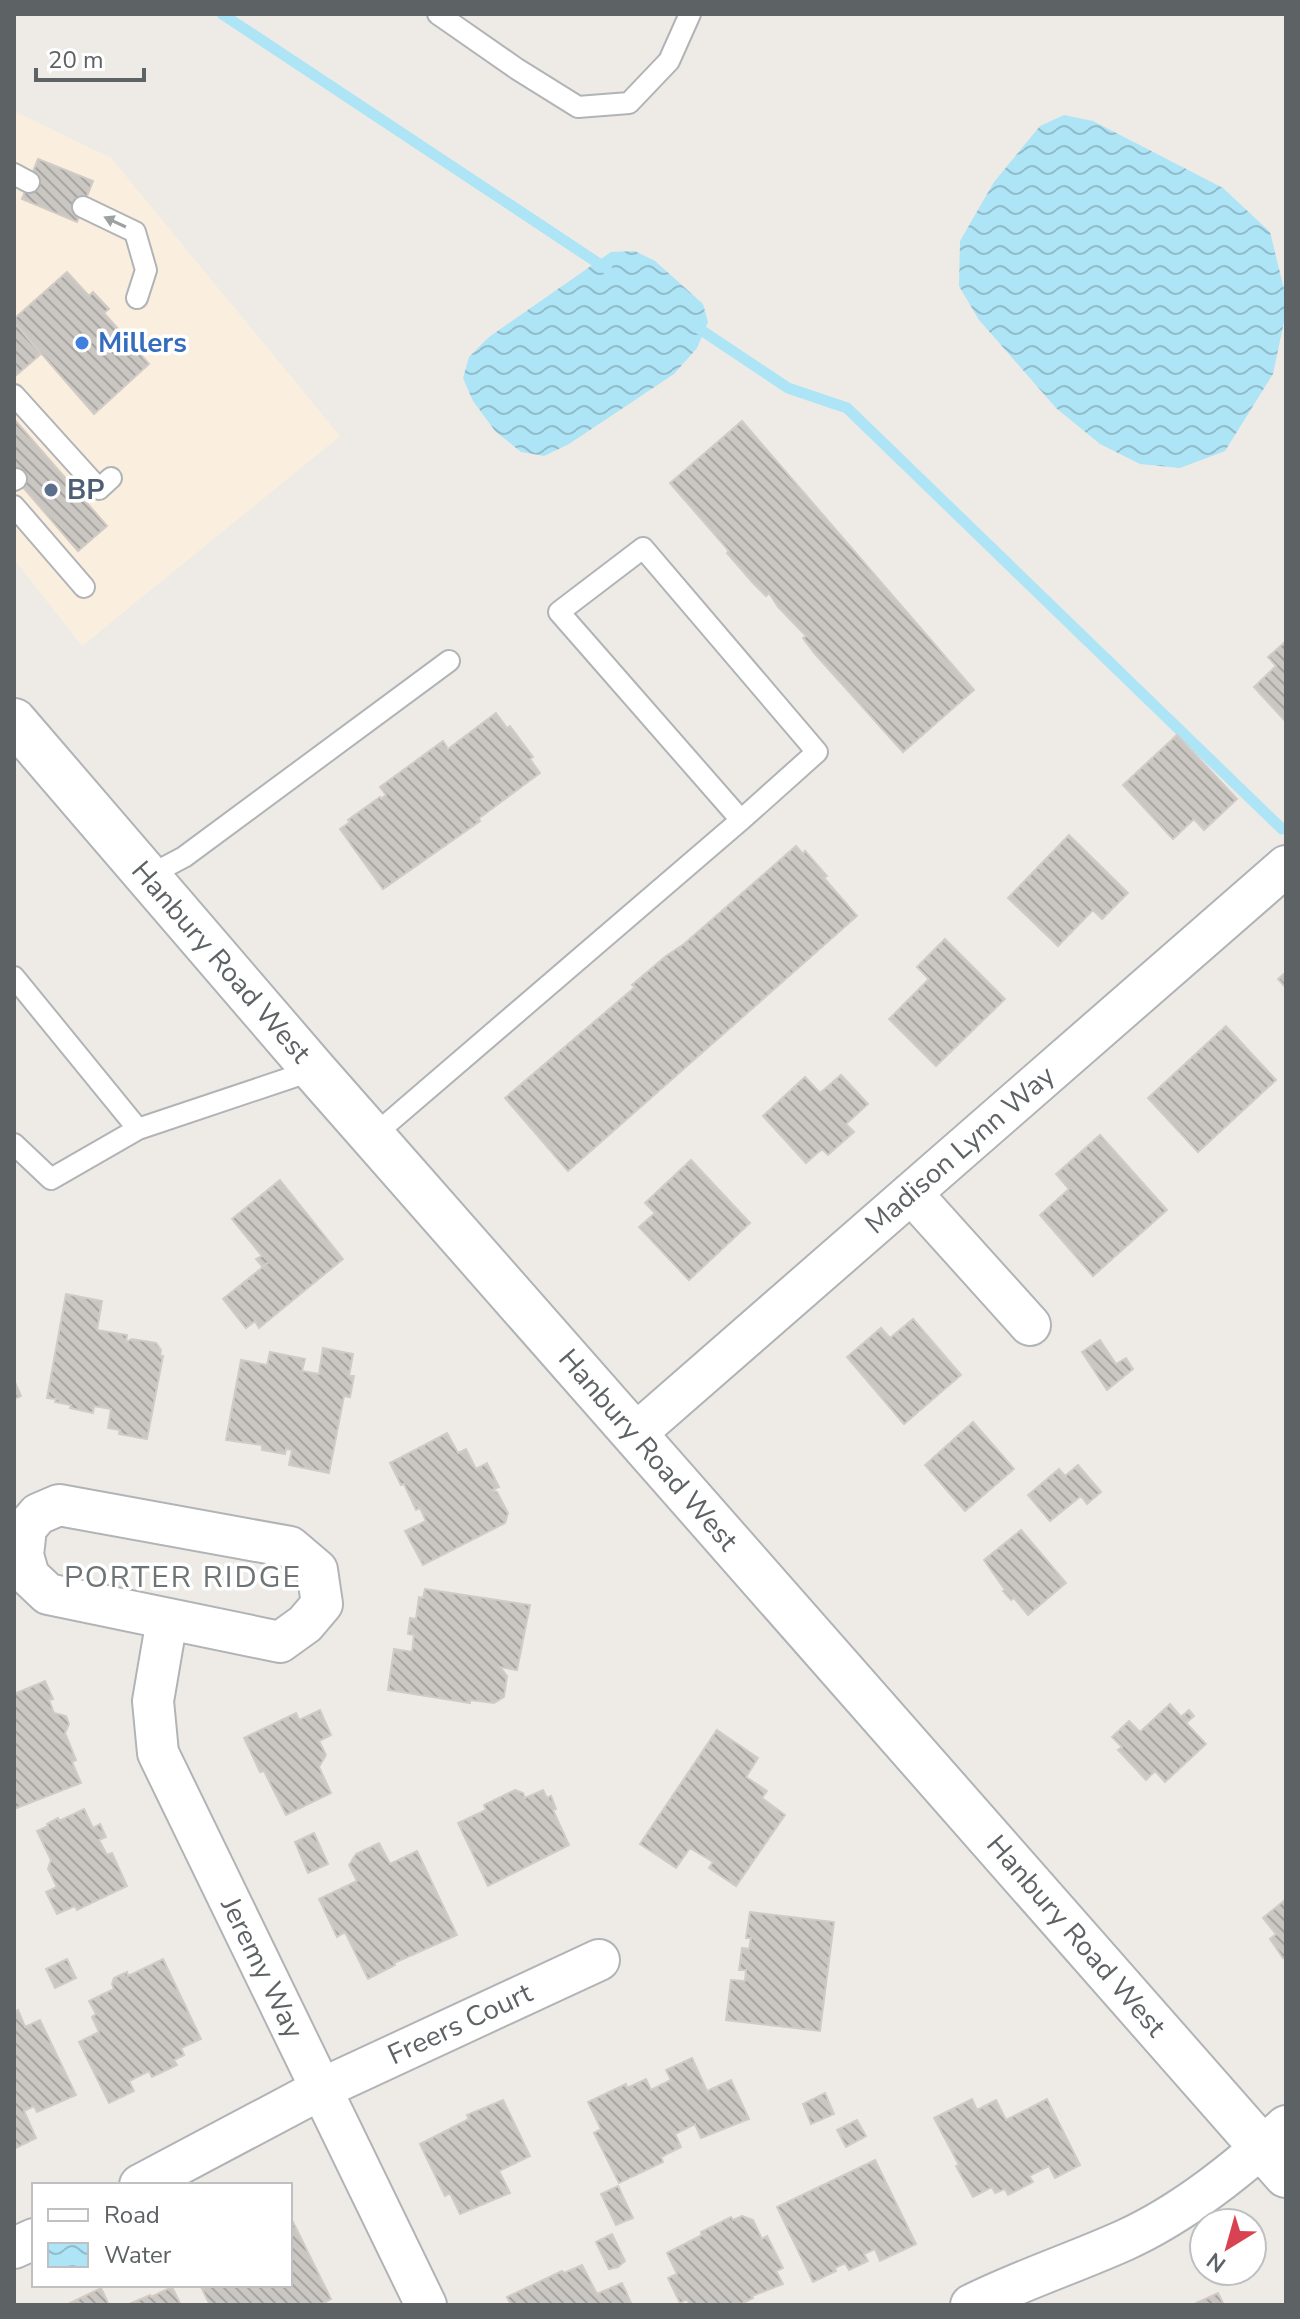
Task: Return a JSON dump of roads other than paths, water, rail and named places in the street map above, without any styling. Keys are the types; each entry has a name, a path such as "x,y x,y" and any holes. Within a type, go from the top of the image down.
{"main road":[{"name":"Hanbury Road West","path":"14,721 634,1435 1278,2149"}],"street":[{"name":"Madison Lynn Way","path":"634,1435 1286,866"},
{"path":"911,1193 1030,1325"},
{"path":"59,1505 290,1547 317,1570 322,1604 305,1624 280,1642 167,1619 48,1594 29,1576 23,1555 26,1528 38,1514 59,1505"},
{"name":"Jeremy Way","path":"167,1619 153,1701 158,1753 426,2305"},
{"name":"Freers Court","path":"144,2183 321,2089 599,1960"},
{"path":"971,2305 1127,2239 1278,2149"}],"lane":[{"path":"438,14 578,107 629,103 669,61 690,14"},
{"path":"83,207 135,232 146,270 137,298"},
{"path":"16,401 50,448 98,489"},
{"path":"14,506 50,533 84,587"},
{"path":"373,1136 741,820 817,752 643,548 559,612 741,820"},
{"path":"148,876 184,857 449,661"},
{"path":"14,977 138,1129"},
{"path":"14,1144 51,1179 138,1129 314,1070"}],"water":[{"path":"1064,115 1093,121 1223,188 1270,232 1286,297 1286,312 1273,374 1225,451 1180,468 1140,464 1100,444 1056,408 979,320 959,286 960,241 994,182 1040,126"},
{"path":"635,251 655,261 703,304 708,322 697,348 674,374 569,444 544,456 521,452 495,431 473,401 463,378 469,357 489,337 611,252"}],"waterway":[{"path":"222,14 607,269"},
{"path":"692,324 788,388 847,408 1282,829"}],"place":[{"name":"Millers","path":"82,343"},
{"name":"BP","path":"51,490"}],"district":[{"name":"PORTER RIDGE","path":"183,1577"}]}
